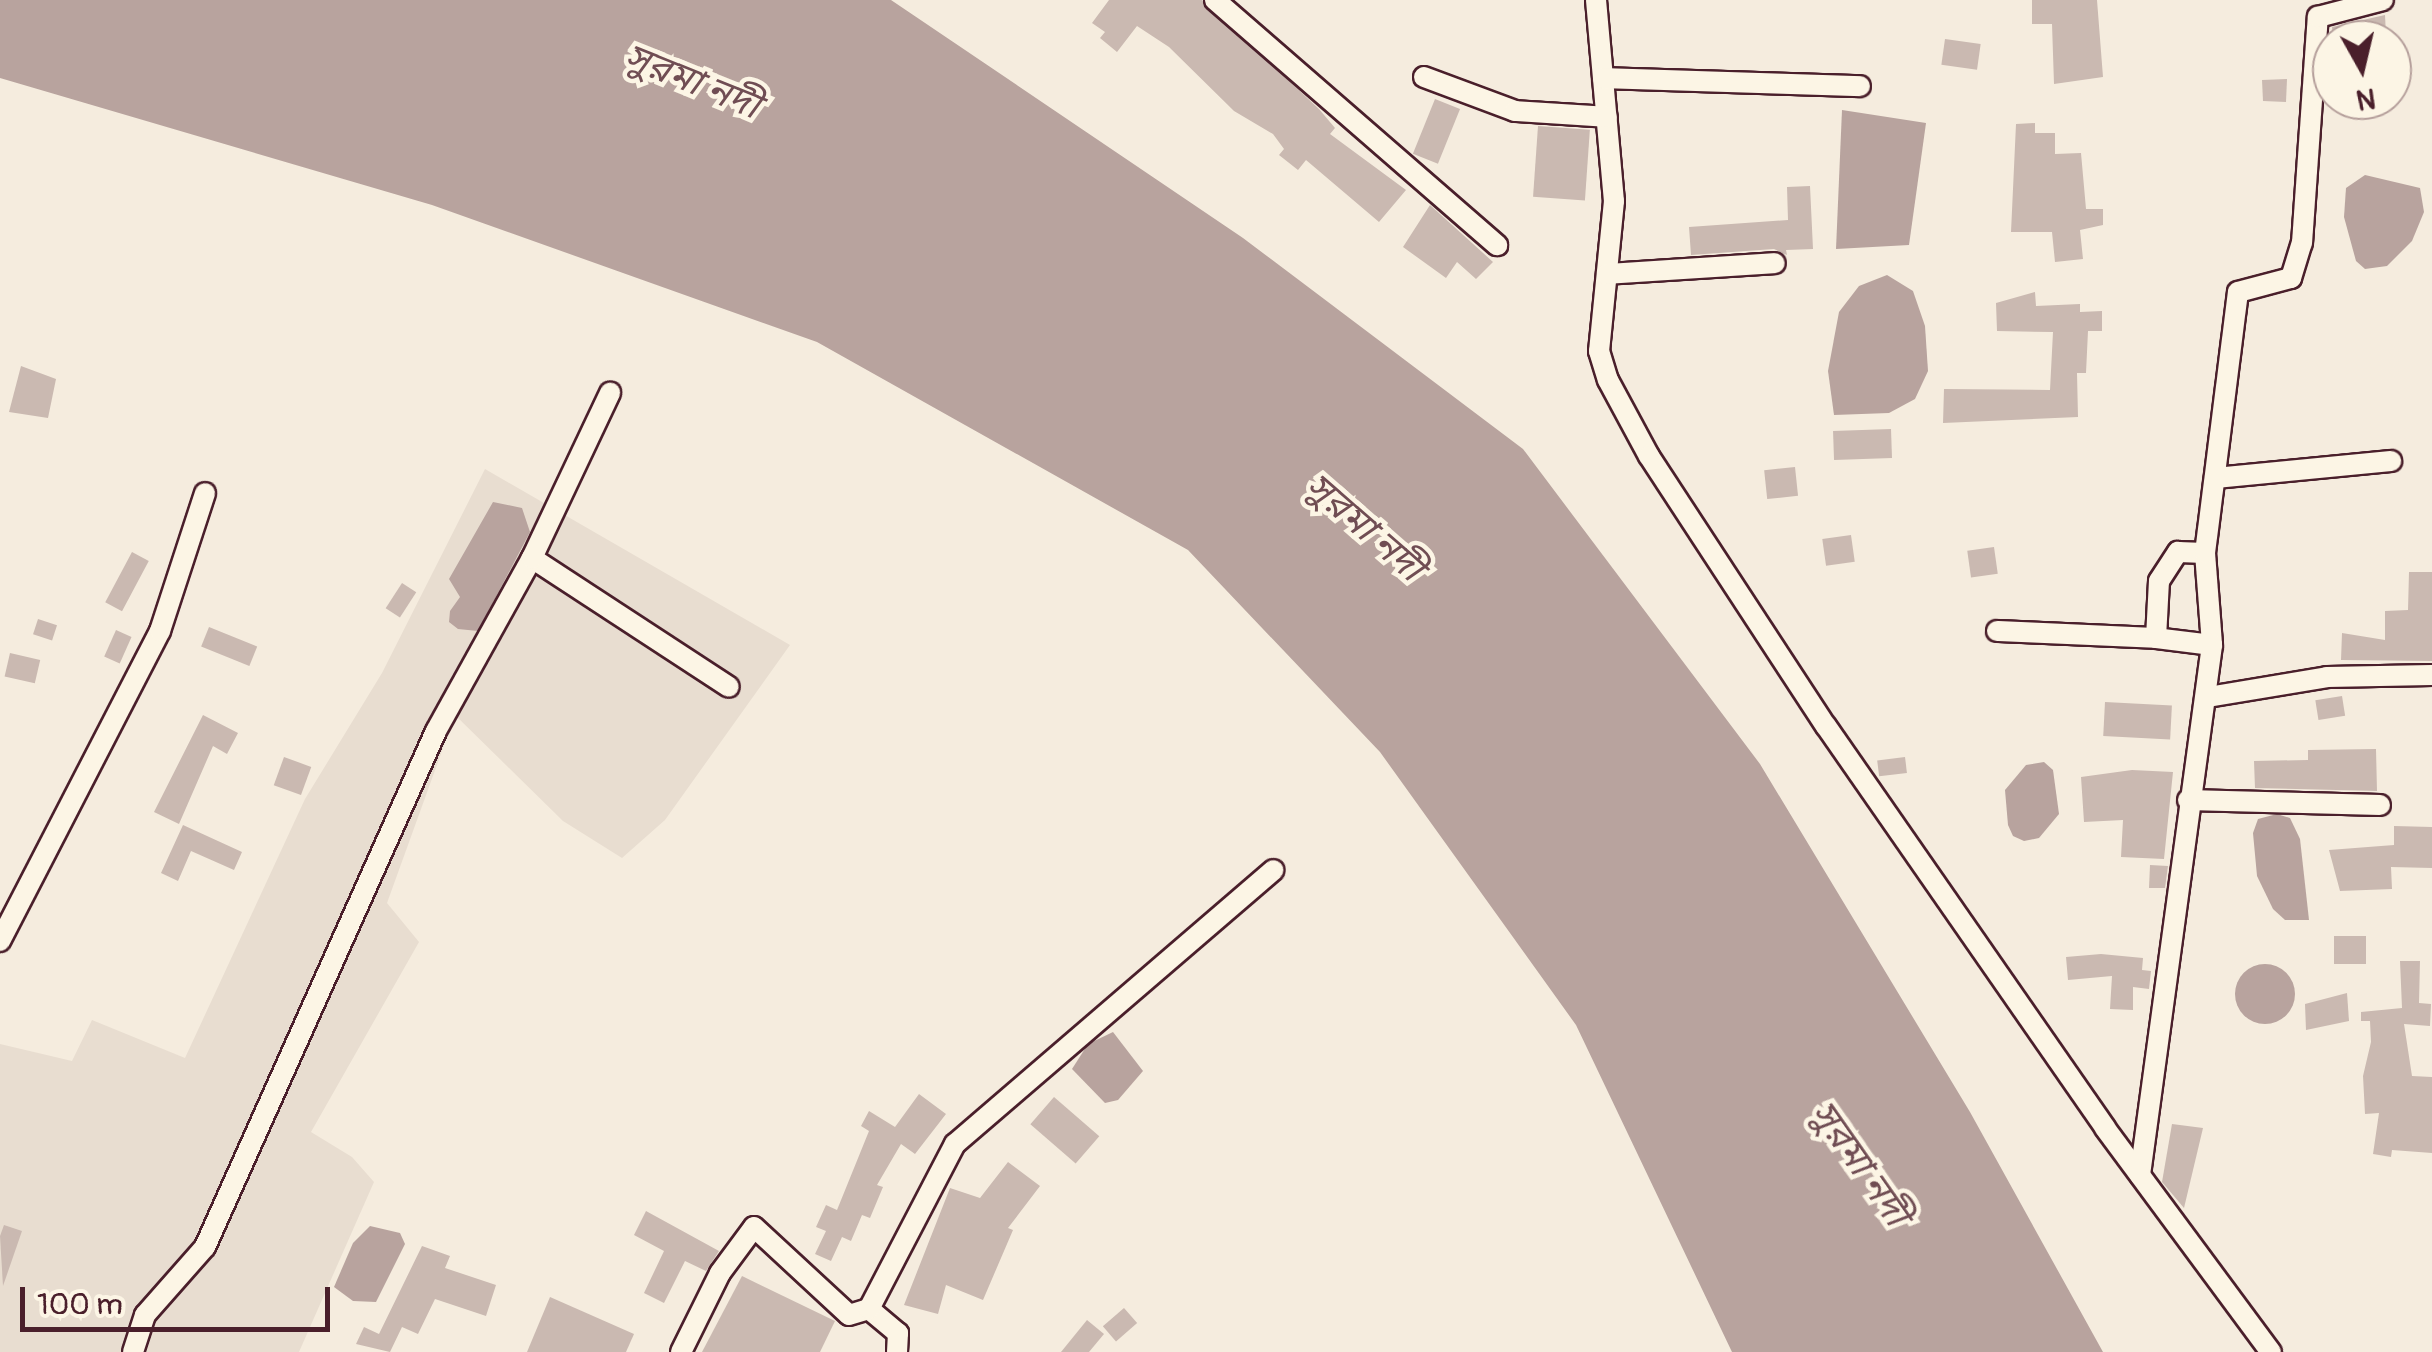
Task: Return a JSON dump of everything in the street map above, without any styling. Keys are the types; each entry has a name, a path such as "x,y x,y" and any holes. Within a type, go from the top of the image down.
{"street":[{"path":"1216,0 1497,245"},
{"path":"1596,0 1614,202 1601,365 1650,456 1826,726 2140,1175 2271,1352"},
{"path":"2140,1175 2184,871 2188,800 2208,697 2212,645 2205,553 2238,292 2291,278 2302,242 2318,17 2383,0"},
{"path":"1424,77 1515,111 1606,117"},
{"path":"1603,78 1860,86"},
{"path":"1608,274 1775,263"},
{"path":"132,1352 145,1315 204,1247 436,731 532,558 610,393"},
{"path":"2215,478 2391,461"},
{"path":"0,941 160,631 205,493"},
{"path":"2156,638 2158,581 2178,552 2205,553"},
{"path":"532,558 730,687"},
{"path":"1997,632 2156,638 2212,645"},
{"path":"2208,697 2326,677 2432,675"},
{"path":"2188,800 2380,805"},
{"path":"681,1352 720,1274 754,1227 850,1315 869,1308 955,1144 1273,870"},
{"path":"869,1308 898,1333 898,1352"}],"shaded area":[{"path":"485,469 790,645 665,820 622,858 563,821 455,715 387,903 419,942 311,1132 352,1157 374,1182 299,1352 0,1352 0,1044 72,1061 92,1020 185,1058 305,799 382,673"}],"water":[{"name":"সুরমা নদী","path":"0,0 891,0 1243,238 1523,449 1760,764 1970,1112 2103,1352 1732,1352 1576,1025 1380,752 1188,550 817,342 432,205 0,78"},
{"path":"1842,110 1926,123 1909,245 1836,249"},
{"path":"2365,175 2420,188 2424,212 2412,241 2387,266 2365,269 2356,261 2344,217 2346,188"},
{"path":"1887,275 1913,291 1925,326 1928,371 1915,399 1889,413 1834,415 1828,371 1839,312 1859,286"},
{"path":"493,502 522,508 530,532 478,631 458,629 449,622 450,611 460,597 449,579"},
{"path":"2044,762 2053,770 2059,814 2039,838 2024,841 2013,836 2008,825 2005,790 2026,765"},
{"path":"2277,814 2290,818 2300,839 2309,920 2285,920 2273,909 2257,876 2253,833 2258,819"},
{"path":"2265,964 2286,973 2295,994 2286,1015 2265,1024 2244,1015 2235,994 2244,973"},
{"path":"1113,1032 1143,1071 1118,1100 1105,1103 1072,1069 1088,1044"},
{"path":"370,1226 400,1233 405,1244 376,1302 353,1301 334,1287 353,1243"}],"building":[{"path":"1109,0 1202,0 1319,109 1335,128 1330,134 1406,190 1379,222 1306,160 1298,170 1279,155 1284,149 1273,134 1234,111 1169,47 1137,26 1117,52 1100,38 1105,32 1092,23"},
{"path":"2032,0 2097,0 2103,77 2054,84 2052,24 2032,24"},
{"path":"1945,39 1981,44 1977,70 1941,65"},
{"path":"2287,79 2286,102 2263,101 2262,80"},
{"path":"1435,99 1460,109 1438,164 1413,154"},
{"path":"2035,123 2035,133 2055,133 2055,154 2081,153 2086,209 2103,209 2103,225 2080,230 2083,259 2055,262 2052,232 2011,232 2016,124"},
{"path":"1538,126 1590,130 1585,200 1533,197"},
{"path":"1810,186 1813,249 1786,250 1787,255 1774,249 1691,255 1689,227 1788,220 1787,187"},
{"path":"1430,205 1493,262 1476,279 1457,262 1446,278 1403,247"},
{"path":"2035,292 2036,306 2080,304 2080,312 2102,311 2102,331 2088,331 2086,373 2077,373 2078,417 1943,423 1944,389 2050,390 2053,332 1997,331 1996,303"},
{"path":"21,366 56,379 48,418 9,412"},
{"path":"1891,429 1892,458 1834,460 1833,431"},
{"path":"1795,467 1798,496 1767,499 1764,470"},
{"path":"1851,535 1855,562 1826,566 1822,539"},
{"path":"1994,547 1998,574 1971,577 1967,551"},
{"path":"132,552 149,561 122,611 105,602"},
{"path":"2409,572 2432,572 2432,661 2341,660 2342,633 2385,640 2385,611 2408,610"},
{"path":"402,583 416,592 400,617 386,608"},
{"path":"38,619 57,625 52,640 33,634"},
{"path":"209,627 257,646 249,666 201,646"},
{"path":"116,630 132,637 120,663 104,656"},
{"path":"10,653 40,660 35,683 5,676"},
{"path":"2342,696 2345,716 2318,720 2315,700"},
{"path":"2105,702 2172,706 2170,739 2103,736"},
{"path":"203,715 238,733 227,754 213,746 179,824 154,812"},
{"path":"2376,749 2377,791 2255,788 2254,761 2308,760 2308,750"},
{"path":"284,757 311,767 301,795 274,785"},
{"path":"1905,757 1907,773 1879,776 1877,760"},
{"path":"2132,770 2173,772 2164,859 2121,857 2123,820 2084,822 2081,777"},
{"path":"183,825 242,852 234,870 191,851 178,881 161,873"},
{"path":"2394,826 2432,827 2432,868 2391,867 2392,889 2340,891 2329,850 2394,845"},
{"path":"2150,865 2168,866 2165,888 2149,888"},
{"path":"2334,936 2366,936 2366,964 2334,964"},
{"path":"2101,954 2143,958 2142,970 2151,971 2149,989 2133,987 2133,1010 2110,1009 2112,976 2068,980 2066,957"},
{"path":"2400,961 2420,961 2419,1003 2431,1004 2430,1026 2404,1024 2412,1076 2432,1077 2432,1153 2392,1150 2391,1157 2373,1154 2379,1113 2365,1114 2363,1076 2371,1042 2370,1021 2361,1021 2361,1012 2402,1008"},
{"path":"2347,993 2349,1021 2306,1030 2305,1004"},
{"path":"919,1094 946,1114 915,1154 901,1144 877,1185 883,1187 870,1218 862,1215 851,1241 842,1237 831,1261 815,1254 826,1231 816,1227 826,1205 837,1210 869,1131 861,1126 869,1111 895,1127"},
{"path":"1054,1097 1099,1136 1076,1164 1030,1124"},
{"path":"2172,1124 2203,1128 2184,1208 2162,1182"},
{"path":"1008,1162 1040,1186 1008,1228 1013,1230 983,1300 946,1285 938,1314 904,1305 950,1188 980,1198"},
{"path":"646,1211 719,1251 706,1271 685,1261 664,1303 644,1293 664,1251 634,1235"},
{"path":"4,1225 22,1231 3,1286 0,1236"},
{"path":"422,1246 450,1256 445,1268 496,1285 486,1316 435,1299 418,1334 402,1327 390,1352 356,1344 364,1327 379,1334"},
{"path":"742,1276 835,1321 820,1352 702,1352"},
{"path":"550,1297 634,1334 626,1352 527,1352"},
{"path":"1124,1308 1137,1323 1116,1341 1103,1326"},
{"path":"1087,1320 1104,1334 1089,1352 1061,1352"}]}
